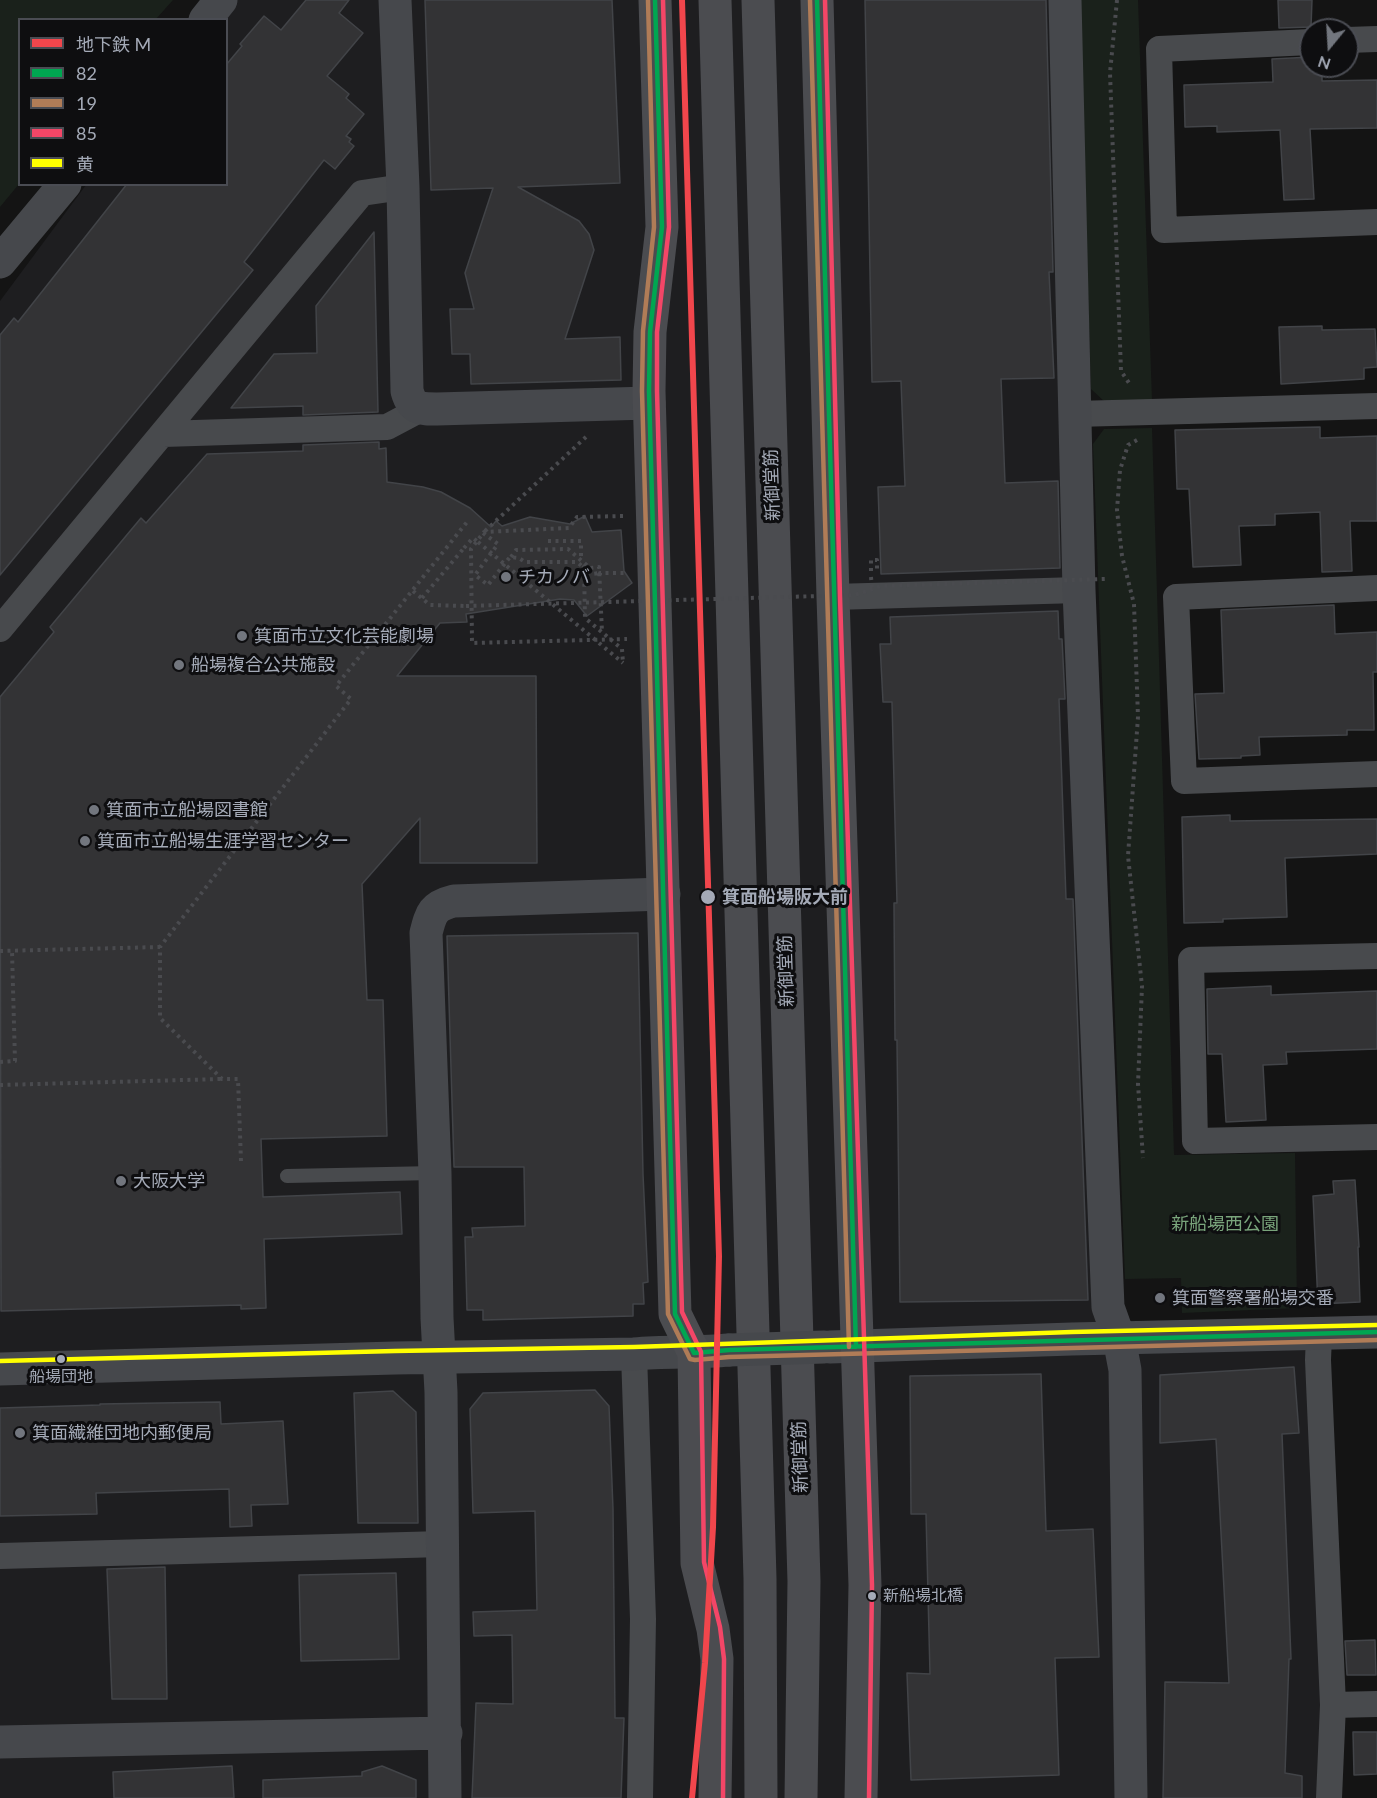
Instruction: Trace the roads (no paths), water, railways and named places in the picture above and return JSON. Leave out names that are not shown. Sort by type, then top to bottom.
[{"type":"highway","points":[[655,0],[662,227],[650,332],[650,403],[675,1314],[694,1353],[697,1563],[713,1629],[717,1659],[715,1798]]},
{"type":"highway","points":[[715,0],[759,1554],[761,1798]]},
{"type":"highway","name":"新御堂筋","points":[[758,0],[804,1581],[801,1798]]},
{"type":"highway","points":[[816,0],[865,1585],[861,1798]]},
{"type":"street","points":[[207,18],[221,0]]},
{"type":"street","points":[[395,0],[403,188],[407,391],[410,402],[421,409]]},
{"type":"street","points":[[1065,0],[1075,414],[1092,585],[1108,1307],[1119,1338],[1125,1370],[1131,1798]]},
{"type":"street","points":[[1359,40],[1377,39]]},
{"type":"street","points":[[1299,43],[1159,49],[1164,230],[1377,222]]},
{"type":"street","points":[[0,262],[63,186]]},
{"type":"street","points":[[0,629],[362,193],[403,188]]},
{"type":"street","points":[[163,434],[387,426],[421,409],[650,403]]},
{"type":"street","points":[[1075,414],[1377,406]]},
{"type":"street","points":[[833,597],[1092,585]]},
{"type":"street","points":[[1377,588],[1176,597],[1184,781],[1377,774]]},
{"type":"street","points":[[445,1798],[443,1544],[435,1173],[426,933],[430,916],[440,904],[454,901],[664,894]]},
{"type":"street","points":[[1377,956],[1191,960],[1195,1141],[1377,1137]]},
{"type":"street","points":[[0,1369],[439,1357],[694,1353],[824,1347],[1377,1332]]},
{"type":"street","points":[[1319,1335],[1318,1360],[1334,1705],[1329,1798]]},
{"type":"street","points":[[634,1354],[643,1619],[640,1798]]},
{"type":"street","points":[[0,1556],[443,1544]]},
{"type":"street","points":[[1334,1705],[1377,1704]]},
{"type":"street","points":[[0,1742],[446,1733]]},
{"type":"lane","points":[[287,1176],[435,1173]]},
{"type":"metro line","name":"M","points":[[682,0],[719,1256],[713,1527],[705,1663],[692,1798]]},
{"type":"place","name":"チカノバ","points":[[506,577]]},
{"type":"place","name":"箕面市立文化芸能劇場","points":[[242,636]]},
{"type":"place","name":"船場複合公共施設","points":[[179,665]]},
{"type":"place","name":"箕面市立船場図書館","points":[[94,810]]},
{"type":"place","name":"箕面市立船場生涯学習センター","points":[[85,841]]},
{"type":"place","name":"箕面船場阪大前","points":[[708,897]]},
{"type":"place","name":"大阪大学","points":[[121,1181]]},
{"type":"place","name":"箕面警察署船場交番","points":[[1160,1298]]},
{"type":"place","name":"船場団地","points":[[61,1359]]},
{"type":"place","name":"箕面繊維団地内郵便局","points":[[20,1433]]},
{"type":"place","name":"新船場北橋","points":[[872,1596]]},
{"type":"park label","name":"新船場西公園","points":[[1225,1224]]}]
